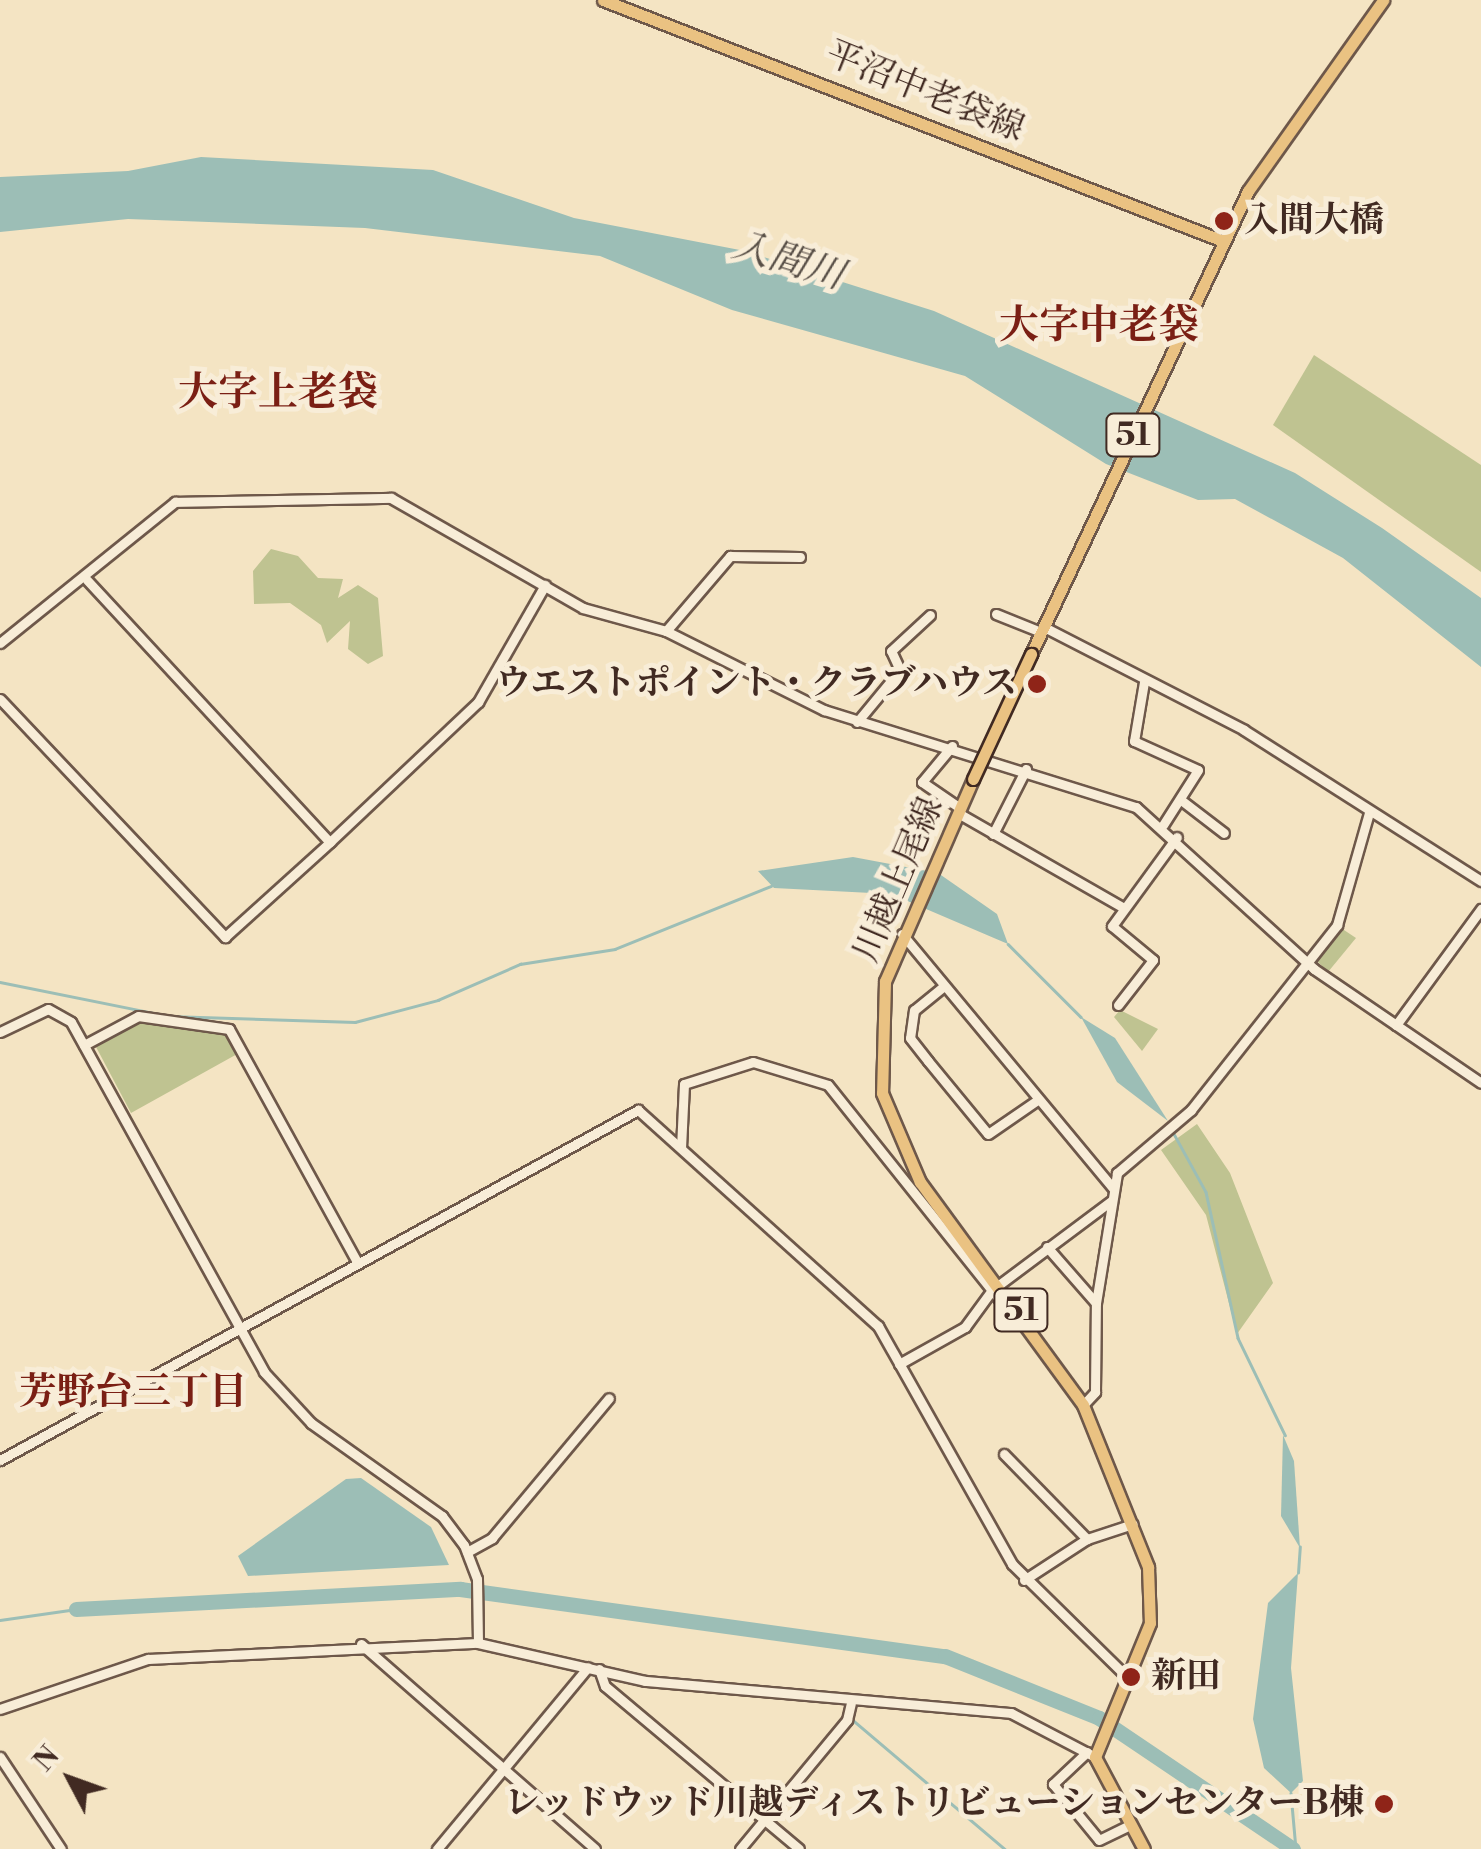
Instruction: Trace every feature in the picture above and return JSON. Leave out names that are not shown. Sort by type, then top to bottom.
[{"type":"main road","name":"平沼中老袋線","points":[[603,0],[1220,246]]},
{"type":"main road","name":"川越上尾線","points":[[1091,1755],[1110,1717],[1153,1599],[1133,1524],[1083,1405],[1031,1324],[996,1287],[920,1182],[887,1112],[878,1023],[902,934],[1220,246],[1273,147],[1383,0]]},
{"type":"main road","points":[[1091,1755],[1144,1849]]},
{"type":"street","points":[[1220,246],[1236,247]]},
{"type":"street","points":[[0,643],[87,580],[175,502],[330,494],[397,500],[599,615],[666,630],[857,722],[952,746],[1126,802],[1177,837],[1306,961],[1481,1082]]},
{"type":"street","points":[[666,630],[730,556],[800,557]]},
{"type":"street","points":[[87,580],[330,842]]},
{"type":"street","points":[[2,706],[225,937],[478,702],[545,585]]},
{"type":"street","points":[[996,614],[1044,626],[1144,682],[1244,730],[1481,881]]},
{"type":"street","points":[[857,722],[900,670],[891,651],[930,615]]},
{"type":"street","points":[[1144,682],[1134,742],[1198,770],[1163,825]]},
{"type":"street","points":[[952,746],[922,782],[993,834],[1124,908]]},
{"type":"street","points":[[993,834],[1026,769]]},
{"type":"street","points":[[1181,800],[1224,833]]},
{"type":"street","points":[[1083,1405],[1095,1392],[1096,1303],[1113,1188],[1124,1161],[1191,1110],[1337,925],[1369,812]]},
{"type":"street","points":[[1118,1005],[1153,960],[1112,929],[1177,837]]},
{"type":"street","points":[[1396,1025],[1481,909]]},
{"type":"street","points":[[902,934],[1036,1101],[1113,1188]]},
{"type":"street","points":[[944,986],[914,1010],[910,1038],[988,1134],[1036,1101]]},
{"type":"street","points":[[0,1032],[54,1008],[84,1044],[239,1328],[290,1404],[442,1516],[467,1552],[477,1582],[478,1643]]},
{"type":"street","points":[[84,1044],[138,1016],[230,1029],[356,1260]]},
{"type":"street","points":[[681,1148],[684,1084],[753,1062],[828,1085],[996,1287]]},
{"type":"street","points":[[0,1460],[633,1110],[681,1148],[878,1326],[1024,1580],[1126,1676]]},
{"type":"street","points":[[899,1364],[965,1327],[996,1287],[1111,1201]]},
{"type":"street","points":[[1047,1247],[1096,1303]]},
{"type":"street","points":[[467,1552],[492,1538],[609,1398]]},
{"type":"street","points":[[1004,1454],[1087,1539]]},
{"type":"street","points":[[1024,1580],[1087,1539],[1133,1524]]},
{"type":"street","points":[[0,1709],[148,1659],[361,1644],[478,1643],[594,1668],[851,1702],[1011,1713],[1091,1755],[1053,1784],[1099,1840],[1130,1825]]},
{"type":"street","points":[[361,1644],[594,1849]]},
{"type":"street","points":[[437,1849],[594,1668]]},
{"type":"street","points":[[594,1668],[605,1686],[799,1849]]},
{"type":"street","points":[[740,1849],[848,1720],[851,1702]]},
{"type":"street","points":[[0,1757],[61,1849]]},
{"type":"green space","points":[[1314,355],[1481,465],[1481,572],[1273,425]]},
{"type":"green space","points":[[271,549],[298,556],[318,578],[343,579],[338,598],[358,585],[378,598],[383,656],[368,664],[348,649],[350,621],[327,643],[321,625],[290,603],[254,604],[253,571]]},
{"type":"green space","points":[[1341,928],[1356,938],[1328,972],[1315,959]]},
{"type":"green space","points":[[1120,1010],[1158,1029],[1142,1051],[1114,1017]]},
{"type":"green space","points":[[139,1019],[227,1032],[239,1053],[131,1113],[95,1045]]},
{"type":"green space","points":[[1197,1124],[1230,1173],[1273,1283],[1237,1334],[1206,1215],[1161,1150]]},
{"type":"water","points":[[201,157],[433,170],[574,218],[745,251],[934,311],[1295,473],[1382,528],[1481,598],[1481,667],[1343,558],[1235,499],[1198,500],[1106,464],[965,376],[732,310],[600,256],[365,228],[128,219],[0,232],[0,177],[128,171]]},
{"type":"water","points":[[853,857],[938,873],[997,914],[1008,944],[891,894],[774,888],[758,871]]},
{"type":"water","points":[[1081,1017],[1115,1038],[1168,1121],[1117,1082]]},
{"type":"water","points":[[1283,1435],[1294,1461],[1300,1548],[1281,1516]]},
{"type":"water","points":[[361,1478],[431,1527],[449,1565],[248,1576],[238,1556],[346,1479]]},
{"type":"water","points":[[1298,1573],[1291,1668],[1303,1781],[1291,1793],[1264,1768],[1253,1719],[1268,1603]]},
{"type":"waterway","points":[[0,982],[168,1016],[355,1022],[438,1000],[520,964],[615,949],[771,886]]},
{"type":"waterway","points":[[1008,944],[1081,1017]]},
{"type":"waterway","points":[[1173,1132],[1206,1192],[1238,1338],[1285,1435]]},
{"type":"waterway","points":[[1298,1573],[1300,1547]]},
{"type":"waterway","points":[[76,1609],[460,1589],[945,1656],[1099,1718],[1293,1849]]},
{"type":"waterway","points":[[0,1620],[76,1609]]},
{"type":"waterway","points":[[854,1721],[1005,1849]]},
{"type":"waterway","points":[[1291,1793],[1296,1849]]},
{"type":"place","name":"入間大橋","points":[[1224,221]]},
{"type":"place","name":"ウエストポイント・クラブハウス","points":[[1037,684]]},
{"type":"place","name":"新田","points":[[1131,1677]]},
{"type":"place","name":"レッドウッド川越ディストリビューションセンターB棟","points":[[1384,1804]]},
{"type":"district","name":"大字中老袋","points":[[1099,326]]},
{"type":"district","name":"大字上老袋","points":[[278,393]]},
{"type":"district","name":"芳野台三丁目","points":[[133,1393]]},
{"type":"water label","name":"入間川","points":[[788,261]]}]
